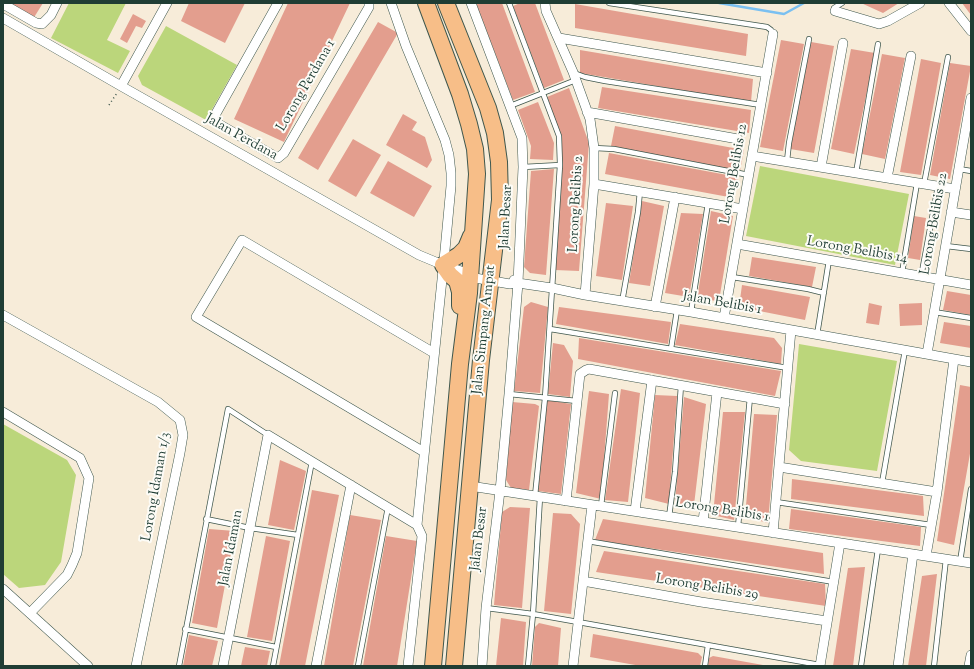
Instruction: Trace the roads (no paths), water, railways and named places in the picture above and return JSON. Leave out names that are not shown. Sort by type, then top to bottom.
[{"type":"highway","name":"Jalan Simpang Ampat","points":[[426,3],[460,94],[476,149],[477,174],[469,293],[460,364],[433,666]]},
{"type":"highway","name":"Jalan Simpang Ampat","points":[[446,3],[488,108],[495,133],[499,162],[500,200],[470,486],[454,666]]},
{"type":"highway","points":[[460,364],[460,292],[456,281],[443,265],[459,255],[466,248],[474,231]]},
{"type":"street","points":[[6,4],[42,24],[51,15],[57,3]]},
{"type":"street","points":[[121,86],[167,3]]},
{"type":"street","name":"Lorong Perdana 1","points":[[278,3],[216,113],[214,120],[278,158],[282,156],[365,13],[369,3]]},
{"type":"street","points":[[391,3],[406,46],[445,140],[449,155],[451,186],[417,525],[422,536],[408,666]]},
{"type":"street","name":"Jalan Besar","points":[[471,3],[522,138],[523,167],[518,283],[509,394],[500,491],[486,608],[482,666]]},
{"type":"street","name":"Lorong Belibis 2","points":[[545,3],[546,11],[559,38],[590,119],[594,148],[594,184],[585,295]]},
{"type":"street","points":[[835,11],[879,24],[888,21],[920,3]]},
{"type":"street","points":[[949,3],[971,31]]},
{"type":"street","name":"Jalan Perdana","points":[[3,18],[419,255],[470,274]]},
{"type":"street","name":"Lorong Belibis 12","points":[[724,318],[773,34]]},
{"type":"street","points":[[559,38],[767,73]]},
{"type":"street","points":[[820,167],[843,43]]},
{"type":"street","points":[[887,178],[911,56]]},
{"type":"street","name":"Lorong Belibis 22","points":[[927,354],[955,189],[970,113],[971,98]]},
{"type":"street","points":[[587,112],[738,139]]},
{"type":"street","points":[[752,156],[955,189]]},
{"type":"street","points":[[594,184],[743,209]]},
{"type":"street","points":[[655,307],[675,197]]},
{"type":"street","points":[[951,212],[971,215]]},
{"type":"street","points":[[424,452],[196,317],[242,240],[434,353]]},
{"type":"street","name":"Lorong Belibis 14","points":[[737,244],[971,285]]},
{"type":"street","name":"Jalan Belibis 1","points":[[470,274],[476,272],[491,278],[511,279],[518,283],[622,302],[691,312],[971,362]]},
{"type":"street","name":"Lorong Idaman 1/3","points":[[3,315],[158,402],[180,420],[182,435],[180,453],[136,666]]},
{"type":"street","points":[[773,533],[791,330]]},
{"type":"street","points":[[926,556],[937,492],[954,359]]},
{"type":"street","points":[[566,501],[580,374],[589,369],[785,404]]},
{"type":"street","points":[[635,512],[652,380]]},
{"type":"street","points":[[703,522],[717,392]]},
{"type":"street","points":[[3,412],[80,458],[88,478],[77,553],[72,565],[67,575],[30,613]]},
{"type":"street","points":[[268,435],[417,525]]},
{"type":"street","name":"Jalan Idaman","points":[[223,666],[268,435]]},
{"type":"street","points":[[779,467],[937,492]]},
{"type":"street","points":[[316,666],[350,485]]},
{"type":"street","name":"Lorong Belibis 1","points":[[470,486],[971,563]]},
{"type":"street","points":[[576,666],[578,622],[587,541],[596,506]]},
{"type":"street","points":[[820,666],[840,543]]},
{"type":"street","points":[[898,666],[913,554]]},
{"type":"street","name":"Lorong Belibis 29","points":[[583,581],[701,602],[827,621]]},
{"type":"street","points":[[3,589],[88,666]]},
{"type":"street","points":[[969,666],[971,655]]},
{"type":"lane","points":[[509,3],[559,136],[560,165],[538,497],[533,614],[528,666]]},
{"type":"lane","points":[[609,3],[767,27],[773,34]]},
{"type":"lane","points":[[835,11],[834,8],[842,3]]},
{"type":"lane","points":[[787,161],[789,142],[809,39]]},
{"type":"lane","points":[[856,173],[878,44]]},
{"type":"lane","points":[[902,273],[948,57]]},
{"type":"lane","points":[[510,106],[542,93],[574,76],[761,105]]},
{"type":"lane","points":[[594,148],[614,150],[749,175]]},
{"type":"lane","points":[[523,167],[560,165]]},
{"type":"lane","points":[[959,169],[971,171]]},
{"type":"lane","points":[[921,277],[938,186]]},
{"type":"lane","points":[[622,302],[638,212],[640,191]]},
{"type":"lane","points":[[691,312],[708,203]]},
{"type":"lane","points":[[946,246],[971,249]]},
{"type":"lane","points":[[817,335],[829,260]]},
{"type":"lane","points":[[732,277],[824,293]]},
{"type":"lane","points":[[671,349],[677,310]]},
{"type":"lane","points":[[934,312],[971,318]]},
{"type":"lane","points":[[550,329],[788,368]]},
{"type":"lane","points":[[882,483],[905,350]]},
{"type":"lane","points":[[669,517],[676,472],[681,385]]},
{"type":"lane","points":[[509,394],[577,401]]},
{"type":"lane","points":[[596,506],[614,394]]},
{"type":"lane","points":[[738,527],[750,398]]},
{"type":"lane","points":[[179,666],[228,409],[268,435]]},
{"type":"lane","points":[[273,666],[312,462]]},
{"type":"lane","points":[[960,562],[971,489]]},
{"type":"lane","points":[[776,502],[931,525]]},
{"type":"lane","points":[[358,666],[388,507]]},
{"type":"lane","points":[[206,519],[298,536]]},
{"type":"lane","points":[[587,541],[834,582]]},
{"type":"lane","points":[[861,666],[878,549]]},
{"type":"lane","points":[[934,666],[946,560]]},
{"type":"lane","points":[[486,608],[533,614],[820,666]]},
{"type":"lane","points":[[185,629],[276,647]]},
{"type":"lane","points":[[705,666],[708,645]]},
{"type":"waterway","points":[[719,3],[784,14],[804,3]]}]
